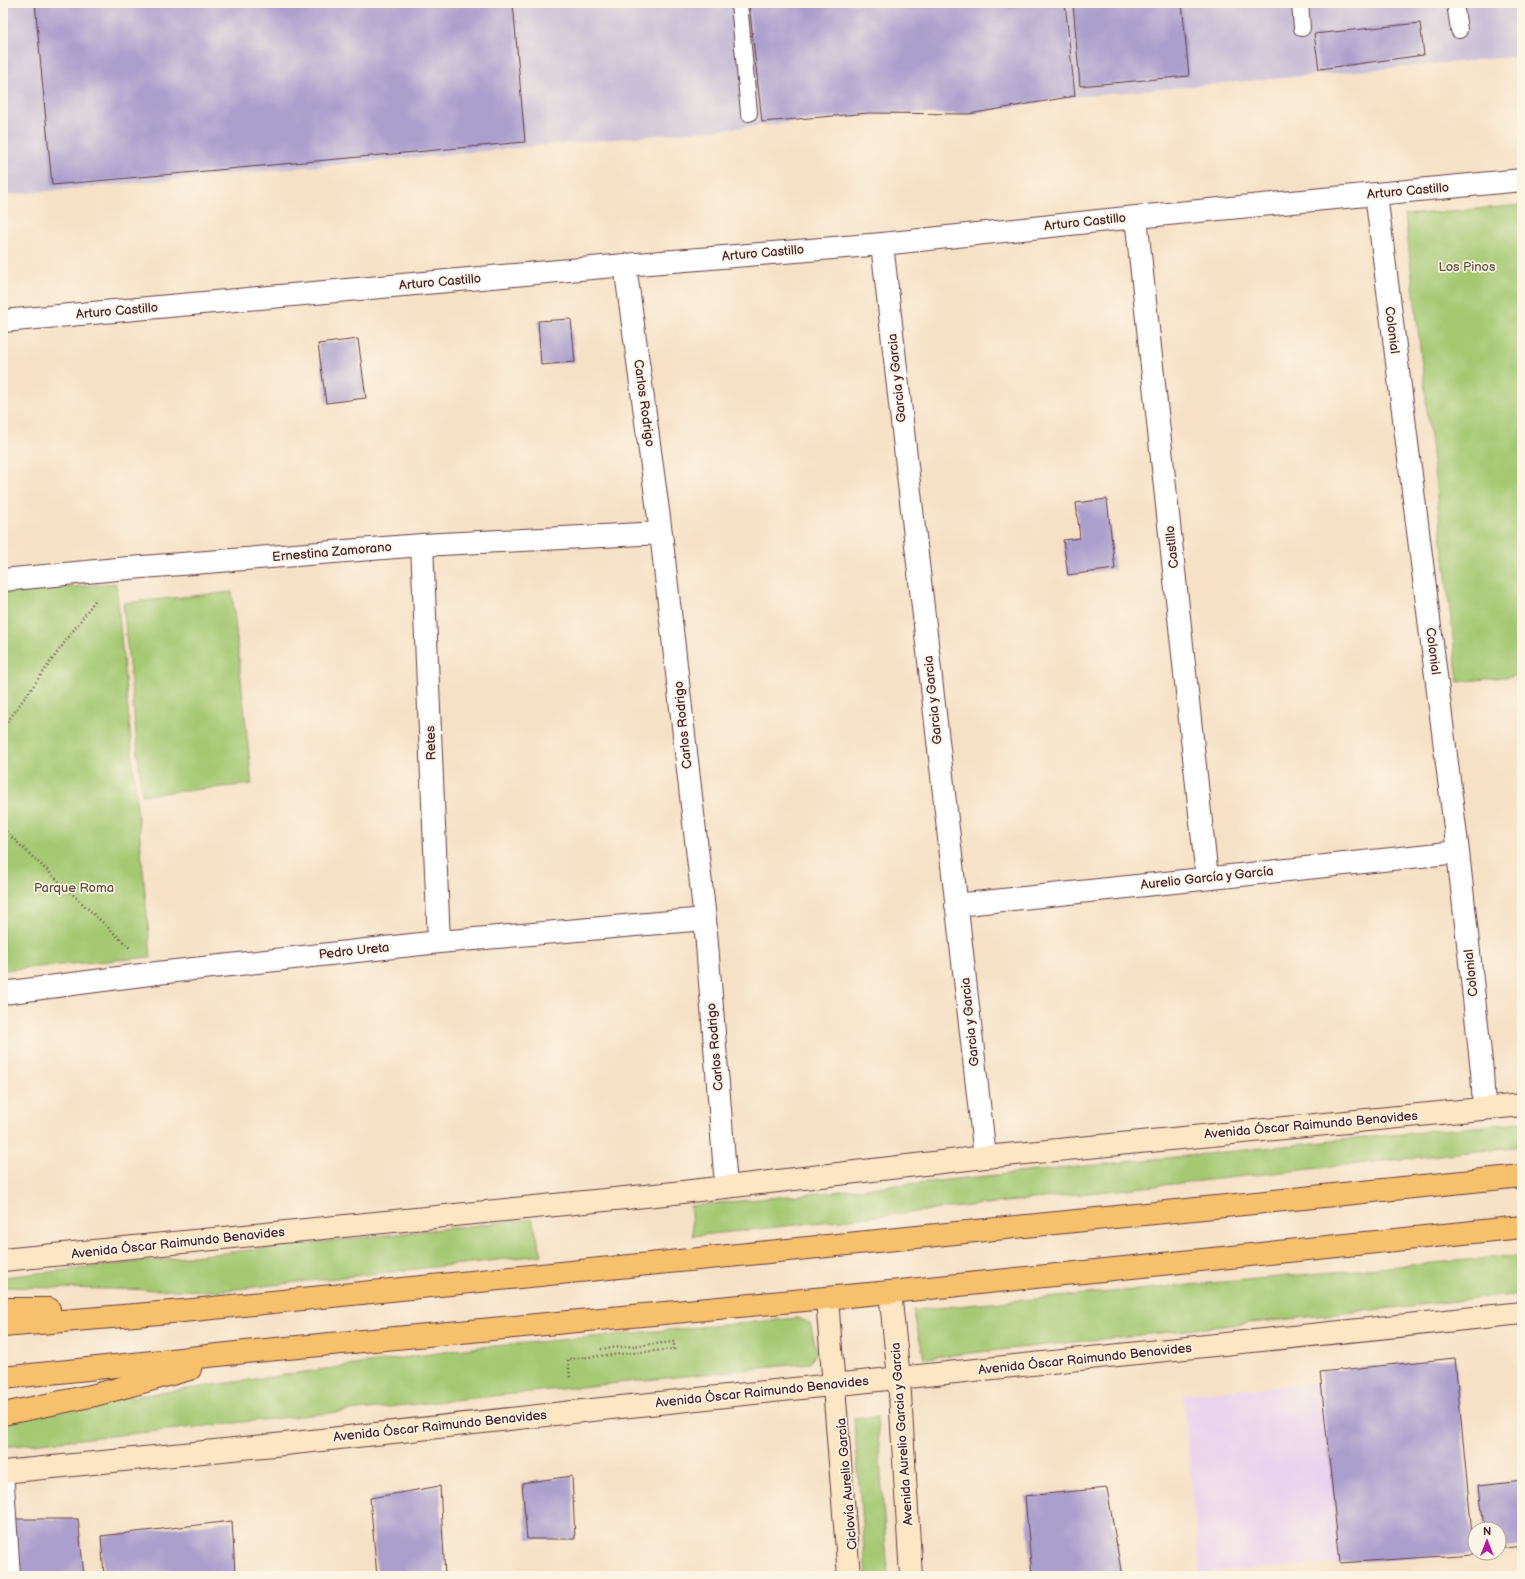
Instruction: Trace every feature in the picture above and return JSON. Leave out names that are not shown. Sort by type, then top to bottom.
[{"type":"main road","name":"Avenida Óscar Raimundo Benavides","points":[[3,1260],[665,1194],[985,1157],[1522,1105]]},
{"type":"main road","points":[[3,1326],[183,1310],[1522,1176]]},
{"type":"main road","points":[[3,1378],[255,1352],[827,1299],[1522,1227]]},
{"type":"main road","name":"Avenida Aurelio Garcia y Garcia","points":[[890,1292],[899,1378],[911,1576]]},
{"type":"main road","points":[[827,1299],[849,1576]]},
{"type":"main road","points":[[3,1309],[183,1310]]},
{"type":"main road","name":"Avenida Óscar Raimundo Benavides","points":[[3,1472],[294,1443],[1522,1313]]},
{"type":"main road","points":[[3,1414],[95,1395],[255,1352]]},
{"type":"street","name":"Arturo Castillo","points":[[3,321],[625,265],[882,244],[1136,217],[1522,180]]},
{"type":"street","name":"Colonial","points":[[1376,194],[1458,852],[1482,1071],[1484,1109]]},
{"type":"street","name":"Castillo","points":[[1136,217],[1207,878]]},
{"type":"street","name":"Garcia y Garcia","points":[[882,244],[985,1157]]},
{"type":"street","name":"Carlos Rodrigo","points":[[625,265],[661,533],[705,919],[726,1186]]},
{"type":"street","name":"Ernestina Zamorano","points":[[3,580],[117,569],[422,545],[661,533]]},
{"type":"street","name":"Retes","points":[[422,545],[439,942]]},
{"type":"street","name":"Aurelio García y García","points":[[956,905],[1458,852]]},
{"type":"street","name":"Pedro Ureta","points":[[3,993],[157,973],[439,942],[705,919]]},
{"type":"street","points":[[3,1485],[9,1576]]},
{"type":"lane","points":[[739,3],[749,114]]},
{"type":"lane","points":[[1300,3],[1302,28]]},
{"type":"lane","points":[[1455,3],[1459,30]]},
{"type":"path","points":[[3,728],[117,569]]},
{"type":"path","points":[[3,829],[157,973]]},
{"type":"path","points":[[570,1377],[568,1359],[674,1349],[674,1342],[597,1349]]},
{"type":"shaded area","points":[[3,3],[1522,3],[1522,56],[3,195]]},
{"type":"shaded area","points":[[1321,1383],[1340,1563],[1200,1572],[1183,1394]]},
{"type":"green space","name":"Los Pinos","points":[[1522,205],[1522,675],[1458,682],[1405,215]]},
{"type":"green space","name":"Parque Roma","points":[[116,583],[151,957],[3,970],[3,593]]},
{"type":"green space","points":[[232,592],[252,784],[142,795],[123,603]]},
{"type":"green space","points":[[1522,1122],[1522,1146],[693,1236],[690,1206]]},
{"type":"green space","points":[[532,1219],[542,1255],[218,1291],[3,1287],[3,1277]]},
{"type":"green space","points":[[1522,1255],[1522,1294],[924,1358],[913,1310]]},
{"type":"green space","points":[[798,1318],[810,1323],[817,1352],[810,1363],[3,1447],[3,1421],[54,1408],[472,1348]]},
{"type":"green space","points":[[877,1417],[888,1576],[866,1576],[854,1418]]},
{"type":"building","points":[[35,3],[513,3],[525,142],[52,185]]},
{"type":"building","points":[[749,3],[1065,3],[1075,96],[969,114],[869,113],[762,122]]},
{"type":"building","points":[[1073,3],[1182,3],[1189,76],[1080,86]]},
{"type":"building","points":[[1420,23],[1424,55],[1319,69],[1314,34]]},
{"type":"building","points":[[571,319],[575,362],[541,365],[538,321]]},
{"type":"building","points":[[358,339],[366,398],[326,403],[318,344]]},
{"type":"building","points":[[1107,499],[1115,569],[1068,575],[1063,540],[1080,538],[1076,503]]},
{"type":"building","points":[[1455,1358],[1471,1521],[1467,1521],[1467,1554],[1340,1563],[1320,1372]]},
{"type":"building","points":[[572,1476],[575,1539],[527,1539],[522,1483]]},
{"type":"building","points":[[1522,1480],[1522,1545],[1507,1547],[1507,1521],[1483,1521],[1479,1485]]},
{"type":"building","points":[[440,1486],[445,1576],[377,1576],[370,1498]]},
{"type":"building","points":[[1107,1488],[1122,1576],[1032,1576],[1025,1496]]},
{"type":"building","points":[[9,1519],[78,1519],[84,1576],[15,1576]]},
{"type":"building","points":[[232,1521],[235,1573],[213,1576],[104,1576],[101,1536]]}]
